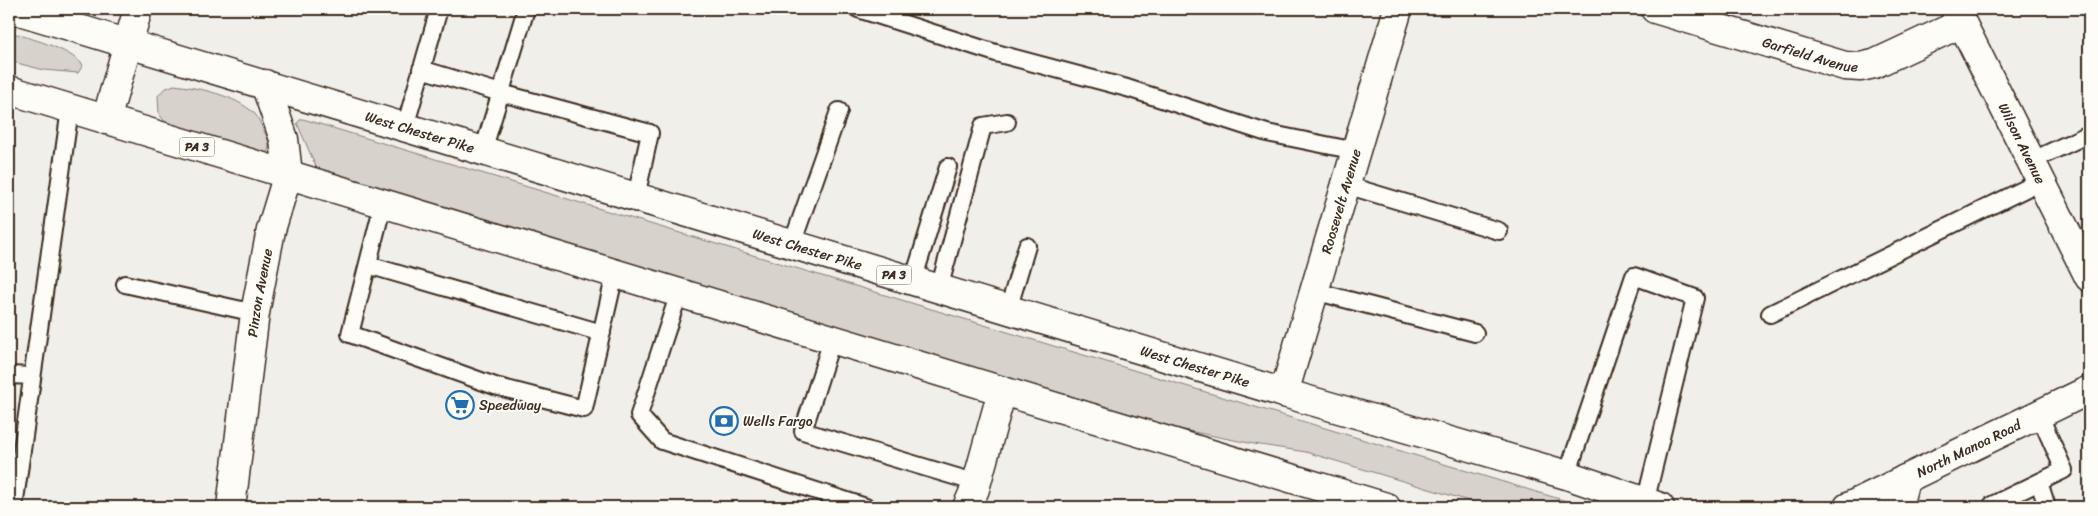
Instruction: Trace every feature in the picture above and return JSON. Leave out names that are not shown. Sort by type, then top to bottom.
[{"type":"main road","name":"West Chester Pike","points":[[14,9],[1284,393],[1567,476],[1653,505]]},
{"type":"main road","points":[[106,120],[138,9]]},
{"type":"main road","name":"Roosevelt Avenue","points":[[1284,393],[1398,9]]},
{"type":"main road","name":"Garfield Avenue","points":[[1655,9],[1845,66],[1860,67],[1874,64],[1958,16]]},
{"type":"main road","name":"Wilson Avenue","points":[[1958,16],[2089,277]]},
{"type":"main road","name":"Pinzon Avenue","points":[[231,507],[255,313],[271,230],[288,174],[284,139],[265,84]]},
{"type":"main road","name":"PA 3","points":[[9,90],[1386,507]]},
{"type":"main road","name":"North Manoa Road","points":[[1848,507],[2089,390]]},
{"type":"main road","points":[[972,495],[1002,391]]},
{"type":"main road","points":[[1898,507],[1905,480]]},
{"type":"lane","points":[[405,127],[439,9]]},
{"type":"lane","points":[[483,151],[526,9]]},
{"type":"lane","points":[[858,9],[996,54],[1127,88],[1267,134],[1356,151]]},
{"type":"lane","points":[[422,69],[501,93],[650,133],[636,196]]},
{"type":"lane","points":[[14,507],[70,109]]},
{"type":"lane","points":[[792,244],[839,111]]},
{"type":"lane","points":[[940,289],[983,126],[1006,122]]},
{"type":"lane","points":[[1770,314],[2036,171],[2089,134]]},
{"type":"lane","points":[[913,281],[948,167]]},
{"type":"lane","points":[[1346,184],[1499,231]]},
{"type":"lane","points":[[383,204],[350,334],[495,386],[584,409],[616,274]]},
{"type":"lane","points":[[1008,310],[1026,246]]},
{"type":"lane","points":[[368,265],[602,333]]},
{"type":"lane","points":[[1567,476],[1634,276],[1652,282],[1695,298],[1653,505]]},
{"type":"lane","points":[[125,284],[255,313]]},
{"type":"lane","points":[[1314,291],[1475,333]]},
{"type":"lane","points":[[679,293],[639,415],[662,441],[866,507]]},
{"type":"lane","points":[[832,340],[803,431],[972,495]]},
{"type":"lane","points":[[9,375],[32,376]]},
{"type":"lane","points":[[1993,507],[1992,505],[2064,470],[2039,414]]},
{"type":"lane","points":[[2039,482],[2047,507]]},
{"type":"shaded area","points":[[9,32],[59,49],[83,65],[78,73],[44,70],[9,61]]},
{"type":"shaded area","points":[[174,85],[195,88],[227,97],[247,107],[256,116],[267,137],[269,144],[267,153],[170,128],[159,114],[158,96],[164,89]]},
{"type":"shaded area","points":[[303,119],[1586,507],[1489,507],[1306,452],[1179,429],[317,169],[297,123]]},
{"type":"place","name":"Speedway","points":[[460,405]]},
{"type":"place","name":"Wells Fargo","points":[[724,421]]}]
